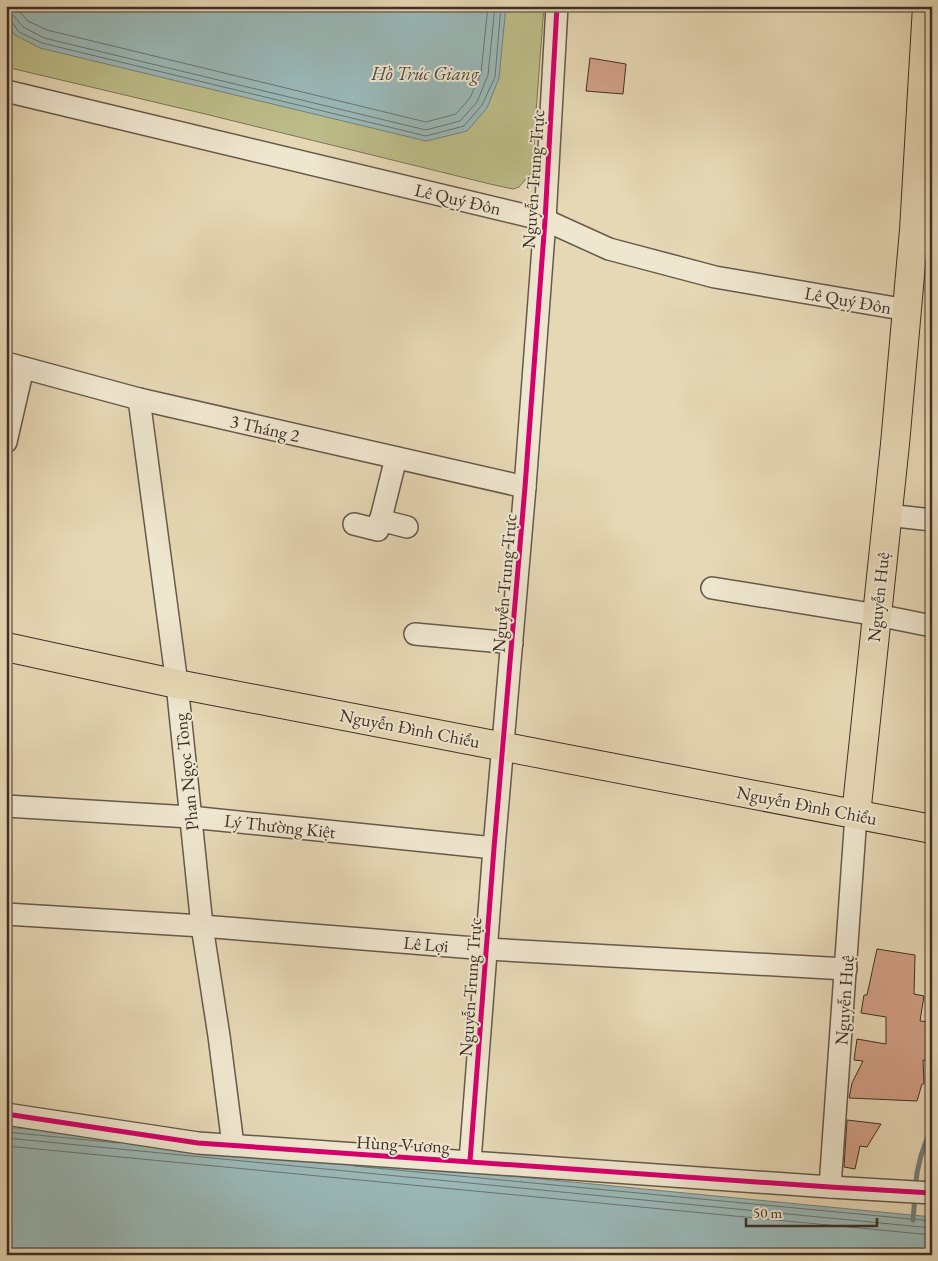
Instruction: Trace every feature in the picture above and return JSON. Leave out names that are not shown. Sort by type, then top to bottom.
[{"type":"main road","name":"Nguyễn Huệ","points":[[856,815],[906,310],[923,232],[928,18]]},
{"type":"main road","name":"Nguyễn Đình Chiểu","points":[[6,647],[177,684],[932,828]]},
{"type":"street","name":"Nguyễn Trung Trực","points":[[470,1162],[494,848],[525,487],[545,220],[557,6]]},
{"type":"street","name":"Lê Quý Đôn","points":[[6,91],[545,220],[609,249],[715,277],[906,310]]},
{"type":"street","name":"3 Tháng 2","points":[[15,365],[139,399],[525,487]]},
{"type":"street","points":[[6,442],[15,365]]},
{"type":"street","name":"Phan Ngọc Tòng","points":[[139,399],[177,684],[202,926],[220,1036],[233,1145]]},
{"type":"street","points":[[354,524],[378,530],[396,458]]},
{"type":"street","points":[[887,515],[932,520]]},
{"type":"street","points":[[380,520],[406,527]]},
{"type":"street","points":[[712,588],[932,626]]},
{"type":"street","points":[[415,634],[512,644]]},
{"type":"street","name":"Lý Thường Kiệt","points":[[6,806],[190,817],[494,848]]},
{"type":"street","name":"Nguyễn Huệ","points":[[840,1187],[846,968],[856,815]]},
{"type":"street","name":"Lê Lợi","points":[[6,914],[202,926],[487,949],[846,968]]},
{"type":"street","name":"Hùng Vương","points":[[6,1114],[163,1138],[233,1145],[368,1156],[932,1193]]},
{"type":"green space","name":"Hồ Trúc Giang","points":[[6,6],[544,6],[534,161],[531,173],[519,187],[513,189],[6,67]]},
{"type":"water","name":"Hồ Trúc Giang","points":[[6,6],[506,6],[499,78],[487,108],[467,131],[426,141],[40,48],[15,35],[6,23]]},
{"type":"water","points":[[6,1127],[932,1217],[932,1255],[6,1255]]},
{"type":"building","points":[[590,58],[626,64],[623,94],[586,91]]},
{"type":"building","points":[[877,949],[915,955],[914,994],[924,996],[920,1021],[932,1022],[932,1061],[923,1060],[924,1084],[922,1084],[917,1101],[849,1098],[852,1083],[863,1061],[854,1060],[857,1039],[886,1044],[886,1017],[861,1013]]},
{"type":"building","points":[[847,1120],[881,1124],[867,1147],[860,1146],[855,1169],[844,1167]]},
{"type":"waterway","points":[[915,1188],[917,1172],[925,1143],[932,1129]]},
{"type":"waterway","points":[[913,1220],[915,1196]]},
{"type":"cycle path","points":[[470,1161],[494,848],[525,487],[545,220],[557,6]]},
{"type":"cycle path","points":[[6,1114],[198,1143],[932,1193]]}]
